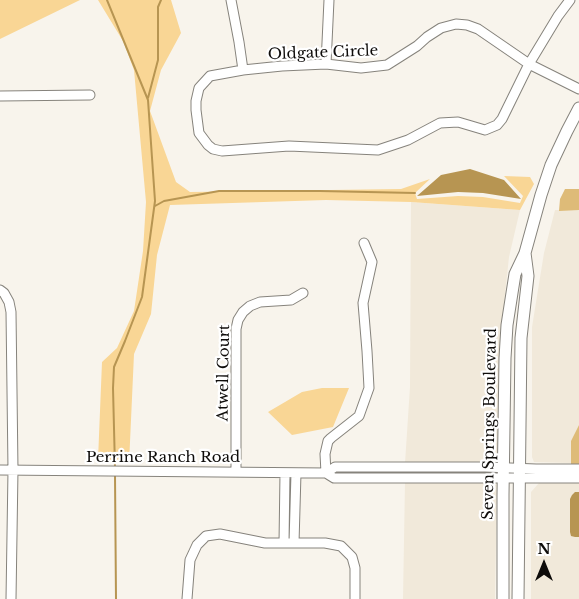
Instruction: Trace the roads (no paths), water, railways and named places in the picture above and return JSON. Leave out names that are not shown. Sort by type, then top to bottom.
[{"type":"main road","name":"Seven Springs Boulevard","points":[[518,599],[512,473],[512,406],[508,391],[504,386],[506,339],[515,274],[525,253],[551,165],[579,108]]},
{"type":"main road","name":"Seven Springs Boulevard","points":[[503,599],[521,338],[528,276],[525,253]]},
{"type":"street","points":[[231,0],[243,70]]},
{"type":"street","points":[[326,64],[329,0]]},
{"type":"street","points":[[529,64],[570,0]]},
{"type":"street","name":"Oldgate Circle","points":[[529,64],[502,119],[497,125],[485,130],[458,122],[440,123],[408,140],[378,150],[289,146],[222,152],[208,145],[199,133],[196,101],[199,88],[210,76],[282,66],[326,64],[361,68],[387,65],[441,28],[456,24],[478,29],[529,64],[579,89]]},
{"type":"street","points":[[0,96],[90,95]]},
{"type":"street","points":[[326,474],[328,441],[359,416],[369,388],[363,303],[372,262],[364,243]]},
{"type":"street","points":[[0,290],[9,302],[11,312],[13,470],[10,594],[0,589]]},
{"type":"street","name":"Atwell Court","points":[[236,472],[236,328],[238,320],[250,306],[260,302],[291,300],[303,293]]},
{"type":"street","name":"Perrine Ranch Road","points":[[0,470],[296,473],[326,474],[334,478],[512,473],[579,469]]},
{"type":"street","points":[[284,543],[286,473]]},
{"type":"street","points":[[294,543],[296,473]]},
{"type":"street","name":"Perrine Ranch Road","points":[[512,473],[579,478]]},
{"type":"street","points":[[187,599],[190,560],[197,545],[206,536],[220,534],[265,543],[326,543],[341,546],[352,557],[355,568],[355,599]]},
{"type":"waterway","points":[[107,0],[148,100],[155,201],[142,297],[114,367],[115,468]]},
{"type":"waterway","points":[[148,98],[158,60],[158,7],[161,0]]},
{"type":"waterway","points":[[155,206],[164,201],[219,191],[415,193]]},
{"type":"waterway","points":[[115,475],[116,599]]}]
